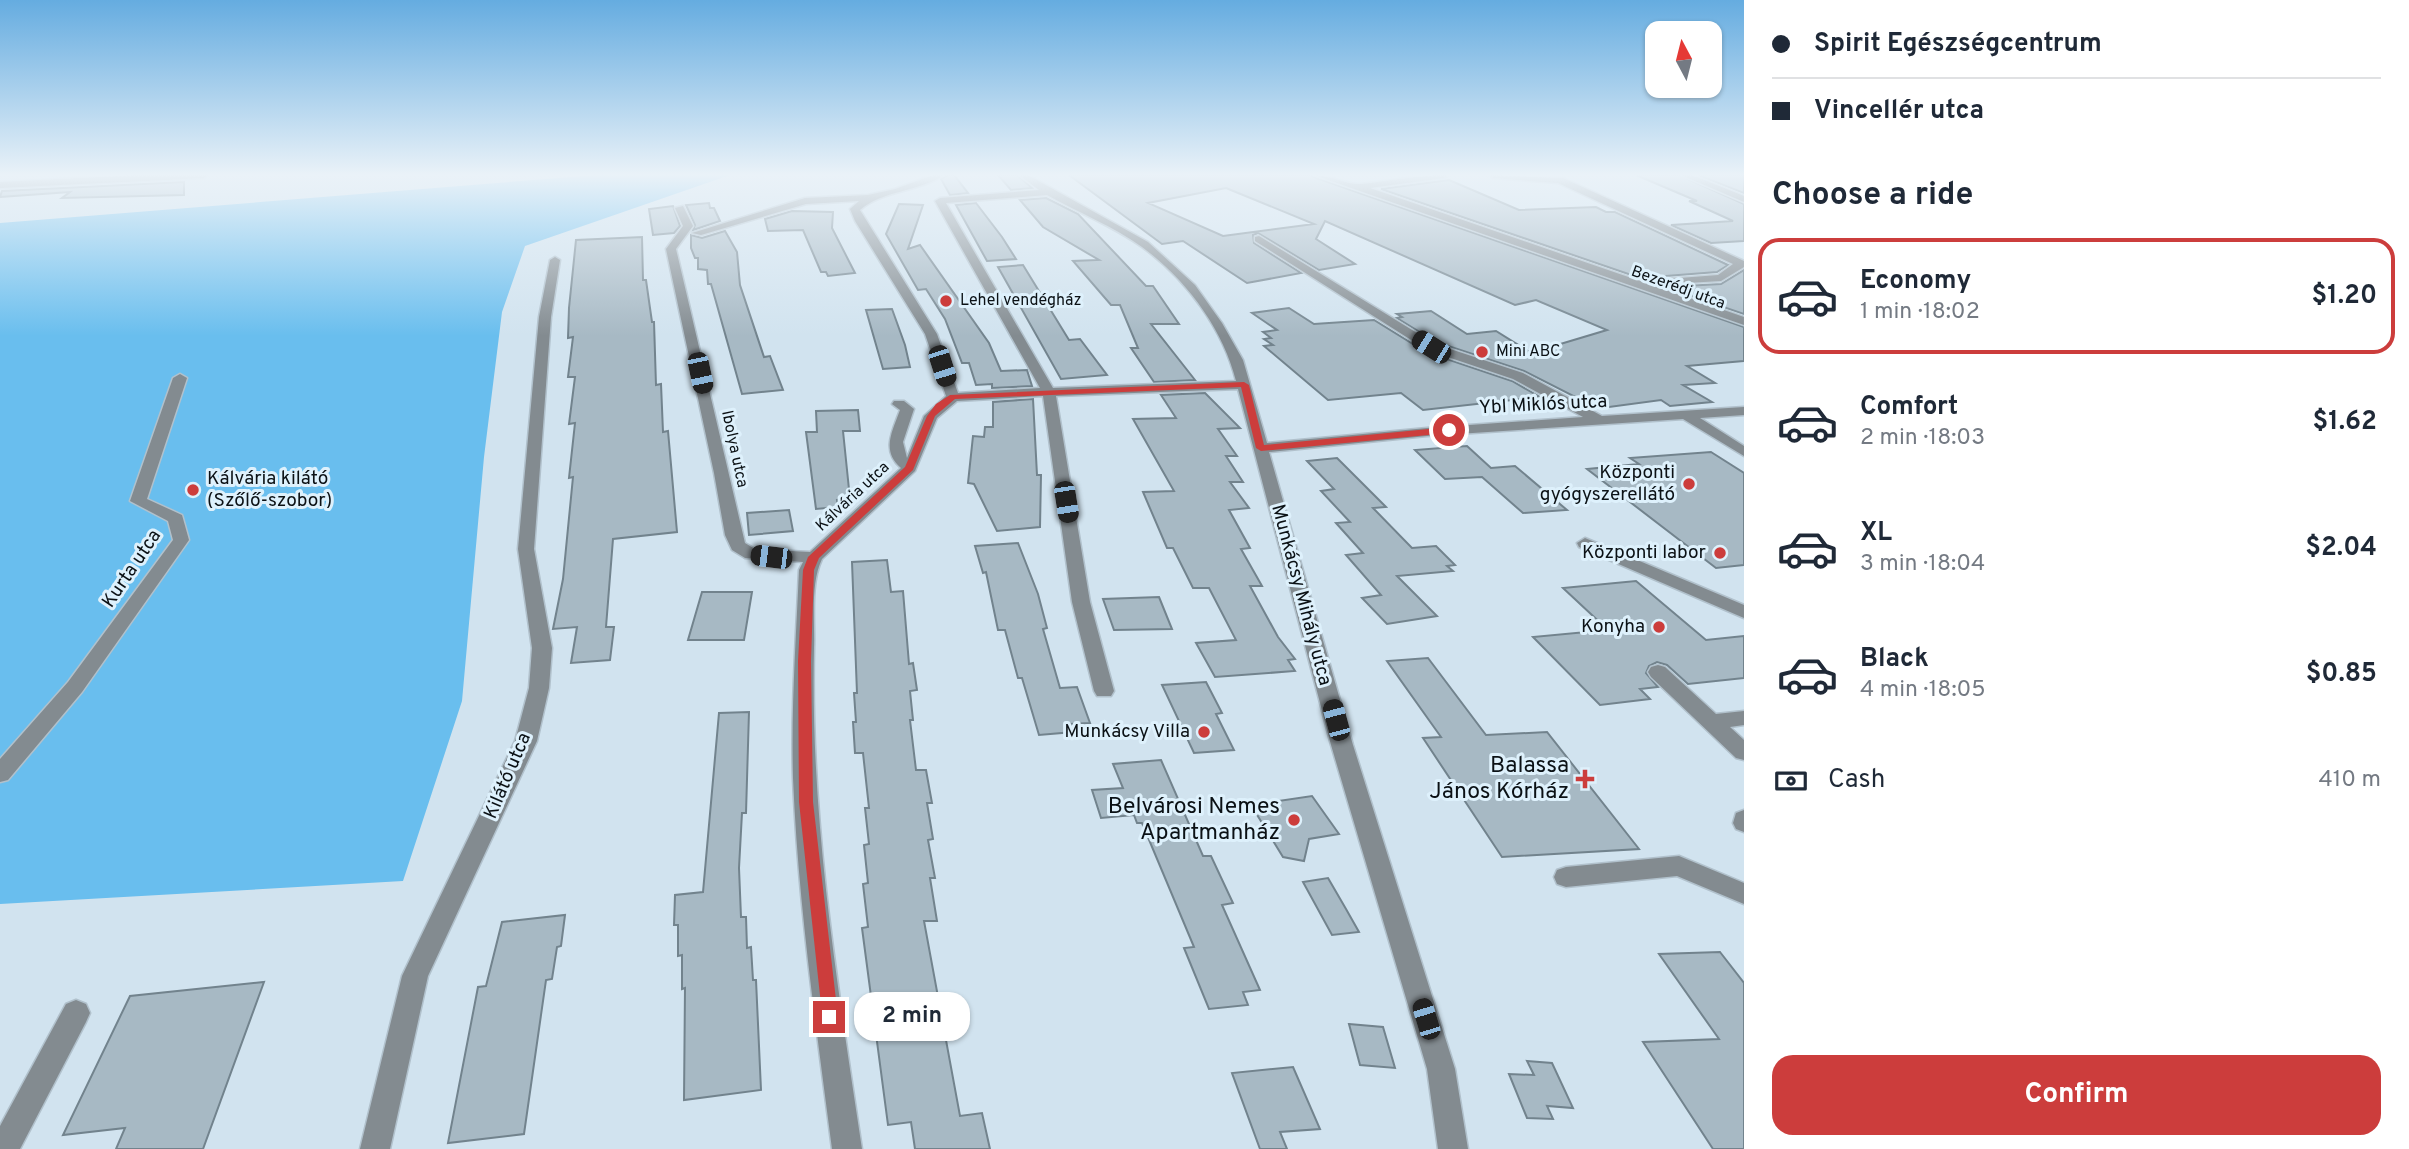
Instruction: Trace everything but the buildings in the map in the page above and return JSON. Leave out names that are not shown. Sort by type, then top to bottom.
[{"type":"street","name":"Ibolya utca","points":[[687,229],[674,241],[671,249],[717,451],[733,535],[738,546],[751,554],[811,564]]},
{"type":"street","points":[[697,233],[712,229]]},
{"type":"street","points":[[864,229],[930,334],[953,397],[1244,385]]},
{"type":"street","points":[[956,229],[1049,392],[1081,602],[1104,691]]},
{"type":"street","name":"Munkácsy Mihály utca","points":[[1119,229],[1172,267],[1217,320],[1237,360],[1342,745],[1441,1069],[1453,1149]]},
{"type":"street","name":"Bezerédj utca","points":[[1479,229],[1744,321]]},
{"type":"street","name":"Bezerédj utca","points":[[1634,283],[1730,277],[1741,264],[1665,229]]},
{"type":"street","points":[[1259,239],[1431,347],[1518,376],[1600,421]]},
{"type":"street","name":"Kilátó utca","points":[[374,1149],[415,976],[526,741],[539,688],[542,648],[526,549],[545,317],[555,260]]},
{"type":"street","name":"Bezerédj utca","points":[[1604,272],[1619,284],[1744,328]]},
{"type":"street","name":"Kurta utca","points":[[0,774],[75,687],[181,541],[176,518],[138,500],[180,378]]},
{"type":"street","name":"Kálvária utca","points":[[811,564],[910,468],[931,416],[953,397]]},
{"type":"street","points":[[899,404],[907,409],[896,442],[898,458],[910,468]]},
{"type":"street","name":"Ybl Miklós utca","points":[[1261,448],[1427,432],[1744,411]]},
{"type":"street","points":[[1689,416],[1744,452]]},
{"type":"street","points":[[1584,543],[1744,612]]},
{"type":"street","points":[[811,564],[804,661],[806,802],[832,1044],[847,1149]]},
{"type":"street","points":[[1658,672],[1744,752]]},
{"type":"street","points":[[1712,722],[1744,718]]},
{"type":"street","points":[[1566,877],[1679,866],[1744,894]]},
{"type":"street","points":[[4,1149],[76,1013]]},
{"type":"shaded area","points":[[0,229],[575,229],[525,246],[502,312],[484,457],[462,701],[403,881],[0,904]]},
{"type":"place","name":"Lehel vendégház","points":[[946,301]]},
{"type":"place","name":"Mini ABC","points":[[1482,352]]},
{"type":"place","name":"Központi gyógyszerellátó","points":[[1689,484]]},
{"type":"place","name":"Kálvária kilátó (Szőlő-szobor)","points":[[193,490]]},
{"type":"place","name":"Központi labor","points":[[1720,553]]},
{"type":"place","name":"Konyha","points":[[1659,627]]},
{"type":"place","name":"Munkácsy Villa","points":[[1204,732]]},
{"type":"place","name":"Balassa János Kórház","points":[[1585,779]]},
{"type":"place","name":"Belvárosi Nemes Apartmanház","points":[[1294,820]]},
{"type":"route","points":[[829,1017],[806,802],[804,661],[808,570],[814,557],[910,468],[931,416],[939,406],[953,397],[1244,385],[1261,448],[1449,430]]}]
